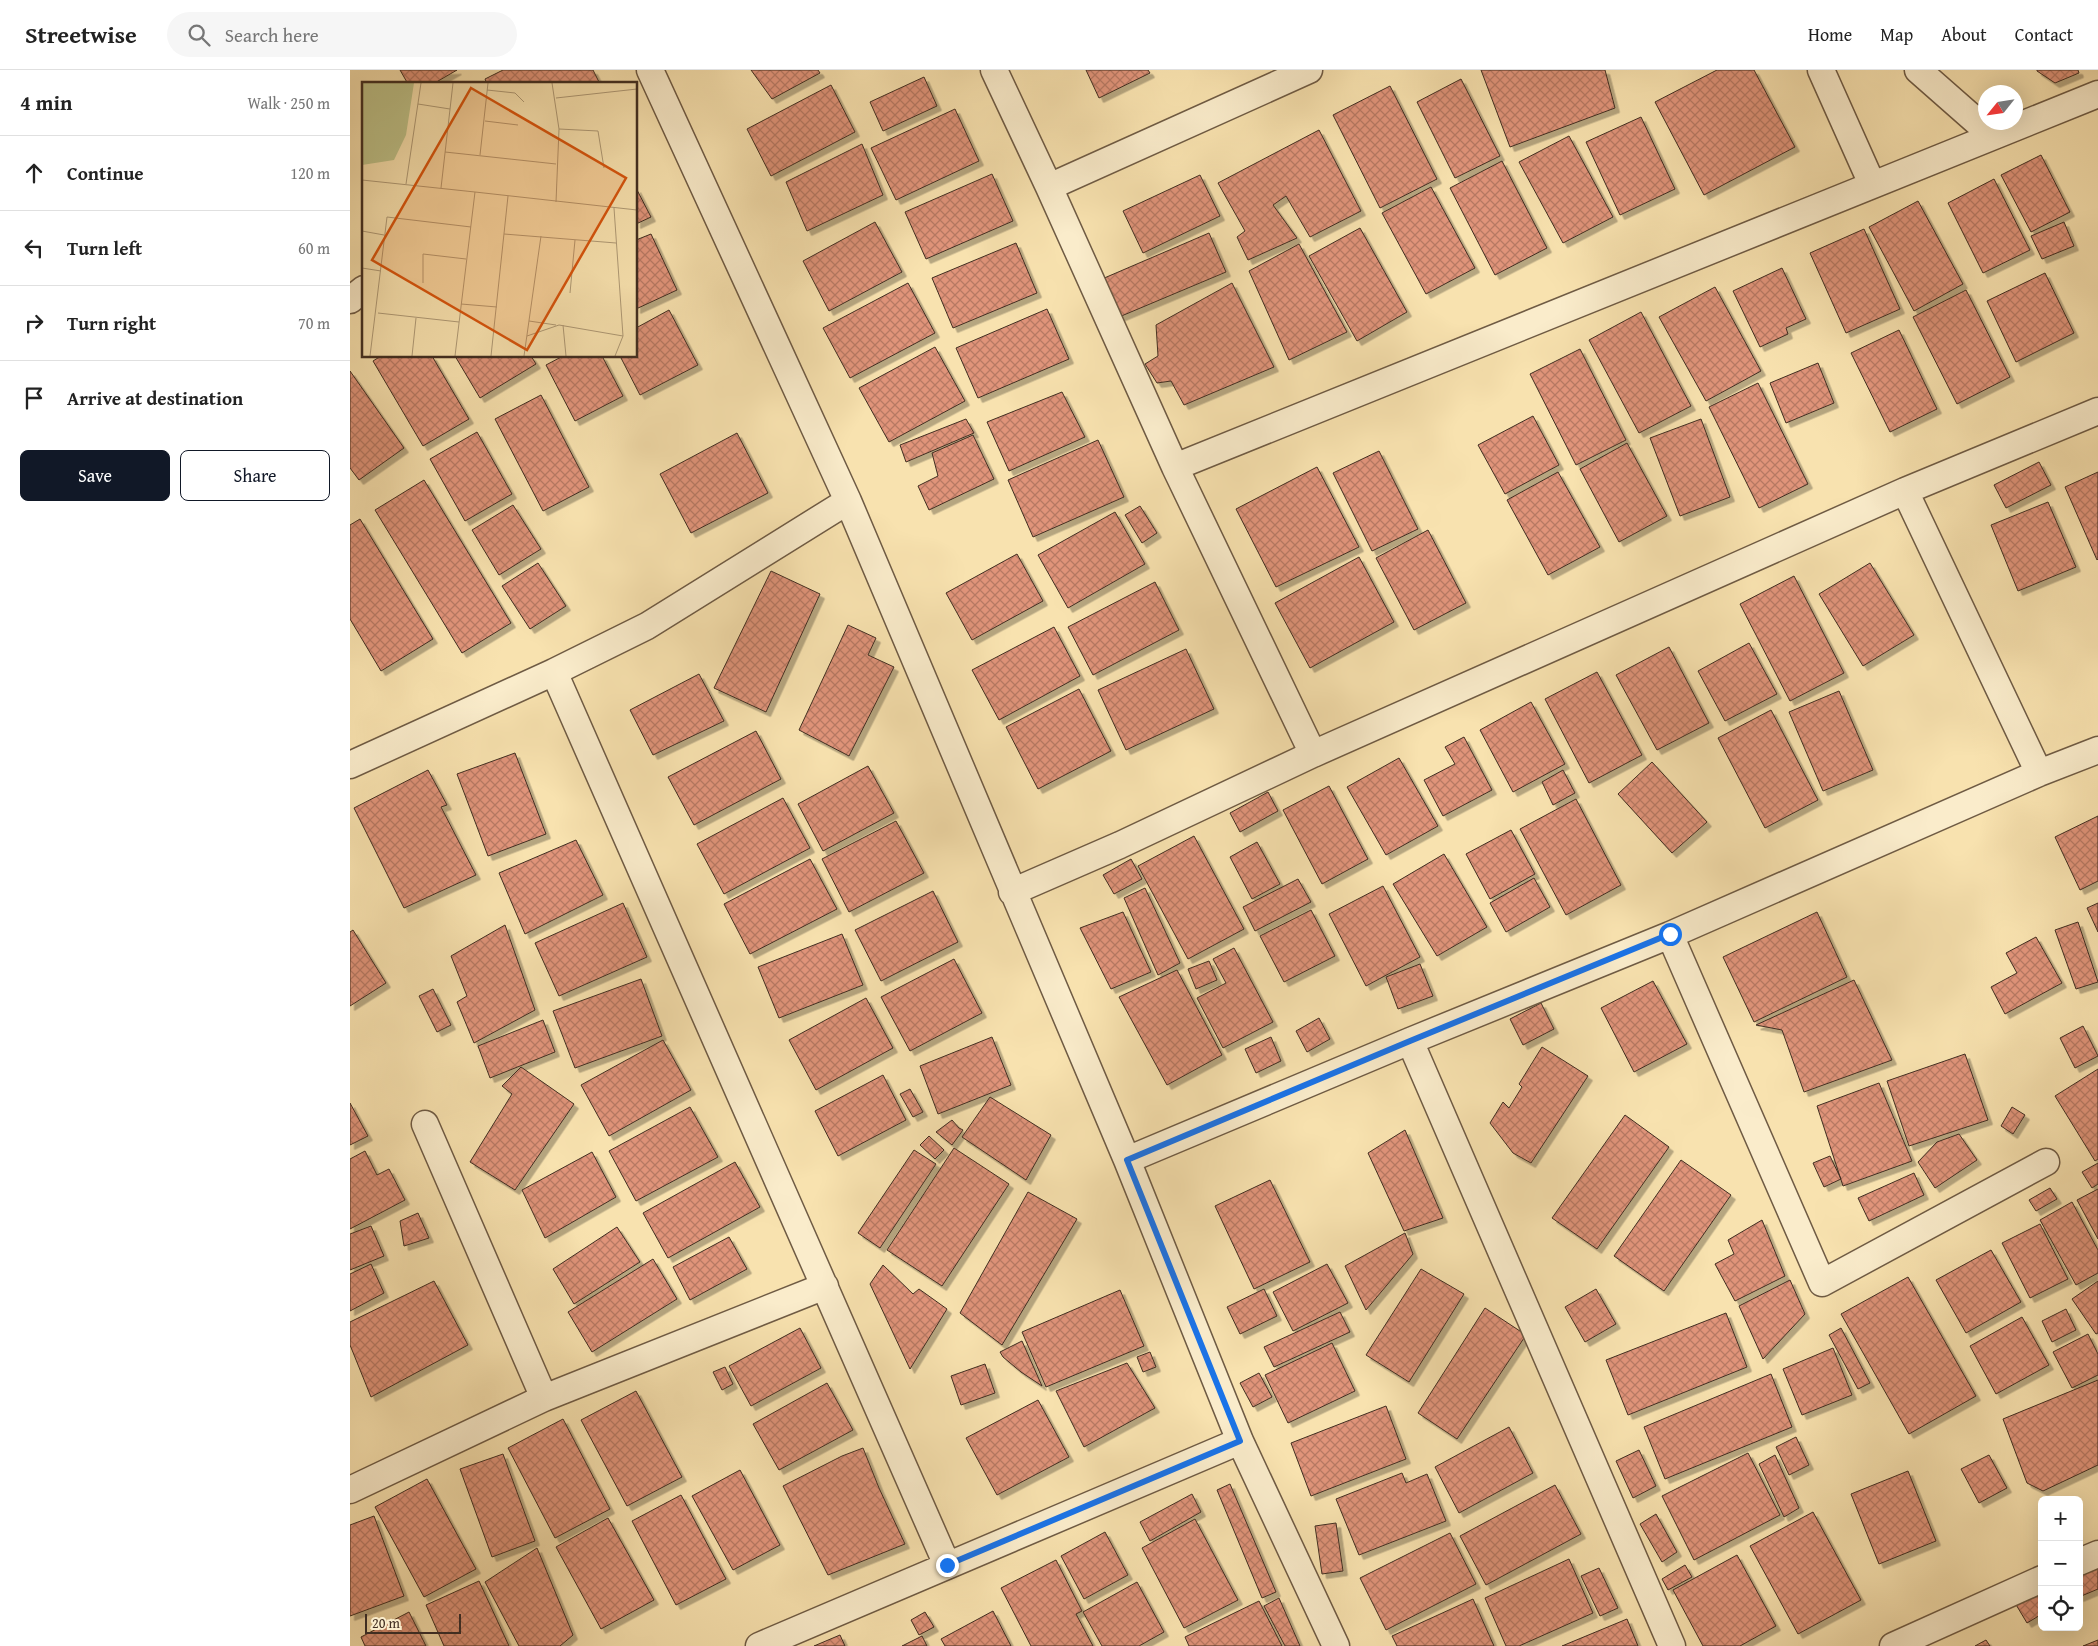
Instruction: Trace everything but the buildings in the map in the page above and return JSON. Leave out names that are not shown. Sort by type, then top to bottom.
[{"type":"street","points":[[650,70],[848,501],[1127,1160],[1240,1441],[1336,1646]]},
{"type":"street","points":[[994,70],[1049,187],[1175,467],[1314,754]]},
{"type":"street","points":[[1049,187],[1309,70]]},
{"type":"street","points":[[1821,70],[1872,184]]},
{"type":"street","points":[[1918,70],[1993,136]]},
{"type":"street","points":[[1175,467],[2098,94]]},
{"type":"street","points":[[350,300],[362,291]]},
{"type":"street","points":[[1012,892],[1120,845],[1314,754],[1905,491],[2098,411]]},
{"type":"street","points":[[1905,491],[2039,773]]},
{"type":"street","points":[[350,765],[554,672],[647,626],[848,501]]},
{"type":"street","points":[[554,672],[947,1565]]},
{"type":"street","points":[[1127,1160],[1670,934],[2039,773],[2098,750]]},
{"type":"street","points":[[1670,934],[1822,1283],[2046,1162]]},
{"type":"street","points":[[1410,1041],[1672,1646]]},
{"type":"street","points":[[425,1124],[544,1398]]},
{"type":"street","points":[[350,1490],[544,1398],[825,1286]]},
{"type":"street","points":[[759,1646],[1240,1441]]},
{"type":"street","points":[[2083,1560],[2098,1554]]},
{"type":"street","points":[[1893,1646],[2038,1581]]},
{"type":"route","points":[[947,1565],[1240,1441],[1127,1160],[1670,934]]}]
